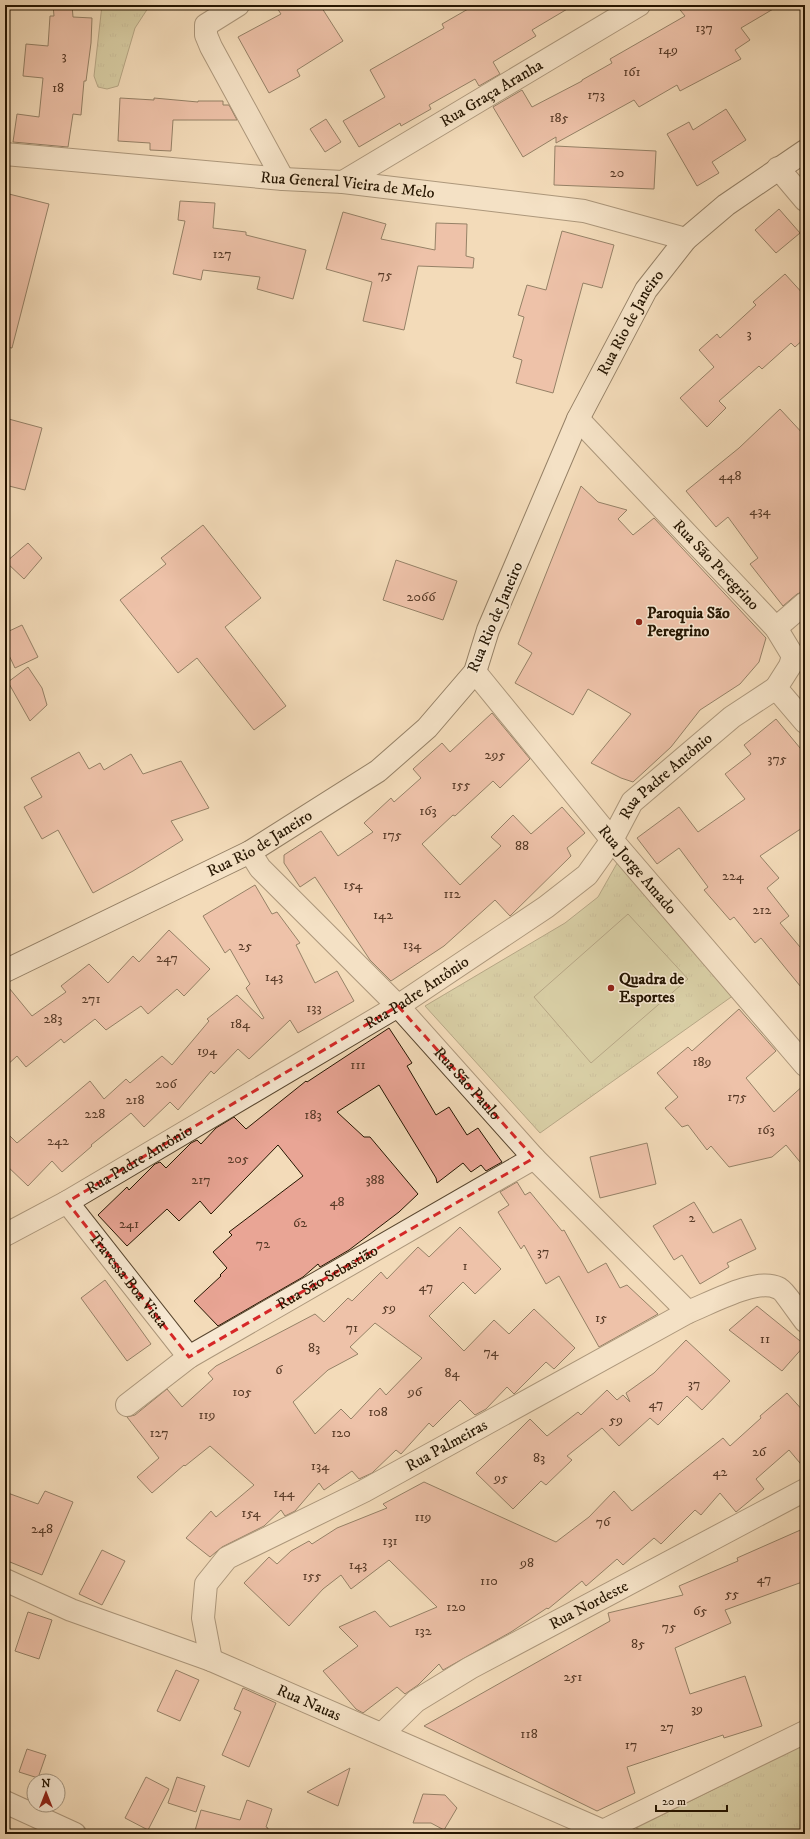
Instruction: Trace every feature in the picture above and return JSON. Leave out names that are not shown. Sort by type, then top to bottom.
[{"type":"street","points":[[238,5],[206,25],[206,35],[221,66],[282,179]]},
{"type":"street","name":"Rua Graça Aranha","points":[[343,182],[639,5]]},
{"type":"street","name":"Rua Rio de Janeiro","points":[[5,971],[250,852],[378,770],[427,728],[475,672],[488,630],[578,419],[646,290],[686,239],[726,205],[778,168],[805,151]]},
{"type":"street","name":"Rua General Vieira de Melo","points":[[5,154],[282,179],[343,182],[584,211],[686,239]]},
{"type":"street","points":[[778,168],[805,200]]},
{"type":"street","name":"Rua São Peregrino","points":[[578,419],[776,628],[793,656],[790,666],[776,688]]},
{"type":"street","points":[[776,628],[805,603]]},
{"type":"street","name":"Rua Jorge Amado","points":[[475,672],[612,840],[805,1065]]},
{"type":"street","points":[[776,688],[805,722]]},
{"type":"street","name":"Rua Padre Antônio","points":[[5,1236],[67,1202],[398,1006],[546,907],[587,875],[612,840],[632,802],[732,717],[776,688]]},
{"type":"street","name":"Rua São Paulo","points":[[250,852],[260,868],[398,1006],[534,1158],[688,1312]]},
{"type":"street","name":"Rua São Sebastião","points":[[127,1405],[189,1357],[534,1158]]},
{"type":"street","name":"Travessa Boa Vista","points":[[67,1202],[189,1357]]},
{"type":"street","name":"Rua Palmeiras","points":[[211,1660],[203,1618],[206,1584],[227,1558],[364,1491],[688,1312],[742,1290],[765,1284],[779,1288],[805,1321]]},
{"type":"street","name":"Rua Nordeste","points":[[382,1734],[416,1701],[470,1668],[805,1490]]},
{"type":"street","name":"Rua Nauas","points":[[5,1580],[71,1610],[211,1660],[607,1833]]},
{"type":"street","points":[[607,1833],[805,1732]]},
{"type":"street","points":[[5,1802],[75,1834]]},
{"type":"highlighted area","points":[[398,1006],[534,1158],[189,1357],[67,1202]]},
{"type":"green space","points":[[102,5],[150,5],[135,28],[118,86],[107,89],[98,87],[94,76]]},
{"type":"green space","points":[[620,858],[734,995],[540,1133],[425,1006],[565,923],[598,897]]},
{"type":"green space","name":"Quadra de Esportes","points":[[628,914],[688,979],[591,1063],[534,997]]},
{"type":"green space","points":[[805,1744],[805,1834],[650,1834],[636,1828]]},
{"type":"building","points":[[53,5],[72,5],[73,17],[92,18],[91,43],[86,81],[84,81],[81,115],[73,114],[68,147],[13,142],[17,114],[39,117],[43,78],[23,76],[26,44],[48,46],[50,16],[54,16]]},
{"type":"building","points":[[275,5],[320,5],[343,41],[297,70],[300,76],[269,93],[238,37],[281,14]]},
{"type":"building","points":[[475,5],[574,5],[532,30],[536,36],[493,62],[500,74],[479,86],[475,79],[429,105],[431,109],[401,126],[400,123],[359,147],[343,121],[385,97],[370,70],[444,28],[442,24]]},
{"type":"building","points":[[676,5],[780,5],[741,28],[750,40],[735,50],[741,59],[680,91],[677,85],[639,107],[634,100],[556,143],[556,137],[523,157],[493,107],[522,90],[532,107],[582,81],[612,63],[610,59],[685,16]]},
{"type":"building","points":[[120,98],[154,100],[154,98],[198,102],[223,101],[223,105],[229,105],[237,120],[173,120],[171,151],[150,150],[150,143],[118,141]]},
{"type":"building","points":[[726,109],[746,140],[712,162],[719,173],[697,186],[667,134],[689,122],[693,130]]},
{"type":"building","points":[[326,119],[341,142],[325,152],[310,129]]},
{"type":"building","points":[[555,146],[656,151],[654,189],[554,185]]},
{"type":"building","points":[[5,193],[49,204],[12,348],[5,347]]},
{"type":"building","points":[[180,201],[215,203],[213,228],[246,232],[246,235],[306,250],[293,299],[257,289],[260,277],[203,270],[201,280],[173,274],[185,221],[178,220]]},
{"type":"building","points":[[779,209],[800,233],[776,253],[755,230]]},
{"type":"building","points":[[343,212],[386,224],[381,239],[435,250],[436,223],[467,224],[466,256],[474,258],[473,268],[418,266],[404,330],[363,321],[372,282],[326,269]]},
{"type":"building","points":[[562,231],[614,245],[602,288],[583,283],[553,393],[516,383],[522,360],[513,357],[524,317],[518,315],[527,285],[546,290]]},
{"type":"building","points":[[785,274],[805,296],[805,338],[795,347],[791,343],[762,369],[759,366],[719,401],[726,408],[707,427],[680,398],[714,367],[699,350],[717,334],[720,338],[756,305],[753,302]]},
{"type":"building","points":[[780,409],[805,436],[805,591],[797,594],[783,606],[750,564],[758,558],[728,517],[716,527],[686,491],[739,448]]},
{"type":"building","points":[[5,418],[42,428],[25,490],[5,485]]},
{"type":"building","name":"Paroquia São Peregrino","points":[[581,486],[598,502],[627,510],[618,519],[633,535],[654,518],[766,638],[759,662],[740,684],[700,710],[671,747],[633,782],[621,778],[591,763],[631,714],[588,689],[573,715],[515,683],[532,653],[518,644]]},
{"type":"building","points":[[203,525],[261,598],[225,627],[286,706],[254,730],[197,658],[178,673],[120,600],[166,564],[161,558]]},
{"type":"building","points":[[28,543],[42,558],[24,579],[6,562]]},
{"type":"building","points":[[396,560],[457,581],[443,620],[383,600]]},
{"type":"building","points":[[22,625],[38,657],[15,668],[5,647],[5,633]]},
{"type":"building","points":[[28,667],[42,688],[47,705],[30,721],[8,682]]},
{"type":"building","points":[[492,713],[530,759],[500,788],[493,781],[422,844],[460,885],[501,846],[491,837],[513,815],[531,834],[562,807],[585,833],[567,848],[571,856],[510,916],[495,900],[444,946],[391,981],[370,960],[315,877],[300,887],[284,863],[284,855],[321,831],[338,856],[373,832],[364,823],[391,798],[394,802],[421,778],[413,769],[442,743],[450,752]]},
{"type":"building","points":[[776,719],[805,754],[805,826],[760,856],[779,878],[767,888],[789,916],[780,923],[805,953],[805,992],[761,938],[755,943],[734,917],[730,920],[704,890],[708,887],[679,848],[657,864],[637,838],[679,807],[698,832],[745,799],[725,774],[751,754],[744,745]]},
{"type":"building","points":[[79,752],[89,769],[100,763],[104,770],[131,754],[143,774],[181,761],[209,808],[171,821],[183,840],[133,871],[93,893],[58,830],[42,839],[24,807],[42,797],[31,778]]},
{"type":"building","points":[[255,885],[272,914],[277,912],[300,943],[296,945],[315,983],[337,971],[354,1001],[298,1033],[290,1020],[249,1059],[238,1049],[214,1074],[211,1071],[178,1110],[170,1102],[144,1127],[131,1113],[91,1145],[92,1146],[62,1172],[52,1161],[28,1186],[5,1164],[5,1131],[17,1143],[90,1081],[104,1099],[126,1079],[130,1083],[162,1056],[172,1065],[209,1021],[207,1019],[237,995],[262,1019],[264,1018],[246,988],[250,984],[230,949],[225,953],[203,916]]},
{"type":"building","points":[[169,930],[210,969],[184,996],[177,989],[148,1014],[141,1006],[106,1030],[95,1019],[64,1043],[61,1039],[26,1067],[17,1056],[5,1067],[5,983],[32,1016],[66,992],[61,986],[89,964],[108,983],[133,956],[139,962]]},
{"type":"building","points":[[739,1009],[776,1051],[746,1078],[774,1112],[805,1084],[805,1168],[786,1145],[772,1157],[729,1167],[711,1146],[707,1150],[688,1125],[682,1127],[665,1108],[678,1097],[657,1073],[688,1047],[692,1051]]},
{"type":"building","points":[[389,1028],[412,1063],[407,1066],[436,1115],[449,1107],[467,1135],[478,1128],[502,1162],[486,1171],[481,1165],[471,1172],[463,1163],[437,1183],[436,1178],[379,1085],[337,1112],[364,1137],[370,1137],[418,1194],[399,1212],[349,1250],[320,1267],[318,1264],[303,1277],[218,1326],[194,1301],[221,1276],[220,1275],[227,1268],[213,1252],[232,1235],[229,1232],[303,1176],[278,1145],[211,1214],[200,1201],[179,1221],[167,1209],[127,1246],[98,1215],[127,1187],[129,1190],[155,1164],[160,1162],[166,1168],[191,1143],[197,1140],[201,1144],[216,1128],[234,1117],[246,1129],[306,1081],[307,1082]]},
{"type":"building","points":[[647,1143],[656,1184],[600,1198],[590,1157]]},
{"type":"building","points":[[517,1182],[525,1195],[530,1192],[562,1231],[564,1230],[588,1273],[606,1263],[620,1288],[627,1285],[658,1314],[599,1347],[559,1276],[546,1284],[524,1245],[521,1249],[498,1212],[509,1205],[500,1192]]},
{"type":"building","points":[[694,1202],[713,1233],[741,1219],[756,1249],[727,1263],[729,1267],[700,1284],[682,1255],[674,1260],[653,1226]]},
{"type":"building","points":[[460,1227],[501,1269],[475,1294],[463,1282],[429,1316],[464,1351],[494,1320],[509,1334],[534,1309],[575,1348],[554,1369],[546,1362],[514,1394],[507,1387],[486,1409],[475,1415],[460,1400],[433,1427],[429,1423],[401,1454],[396,1450],[372,1473],[359,1479],[352,1471],[324,1490],[319,1483],[295,1511],[285,1516],[281,1510],[264,1526],[222,1547],[210,1557],[186,1538],[211,1511],[216,1517],[254,1485],[210,1446],[185,1466],[184,1465],[152,1493],[137,1477],[159,1458],[127,1417],[135,1415],[167,1389],[182,1407],[213,1379],[208,1373],[216,1366],[315,1314],[324,1322],[348,1298],[352,1301],[381,1272],[387,1279],[418,1247],[429,1257]],"holes":[[[375,1323],[422,1358],[386,1395],[380,1388],[351,1419],[341,1409],[315,1434],[293,1402],[328,1370],[358,1354],[350,1347]]]},
{"type":"building","points":[[105,1280],[151,1344],[127,1361],[81,1298]]},
{"type":"building","points":[[757,1306],[805,1345],[782,1371],[729,1330]]},
{"type":"building","points":[[686,1340],[730,1381],[702,1410],[687,1396],[658,1425],[650,1418],[619,1446],[602,1428],[567,1456],[572,1460],[546,1485],[541,1481],[513,1509],[476,1473],[530,1419],[547,1436],[578,1412],[581,1415],[607,1390],[617,1400],[623,1395],[630,1402],[626,1393],[654,1373]]},
{"type":"building","points":[[787,1393],[805,1413],[805,1469],[789,1450],[756,1479],[764,1489],[736,1512],[720,1493],[701,1515],[695,1510],[661,1544],[654,1538],[623,1565],[617,1559],[586,1586],[582,1581],[548,1609],[547,1608],[511,1632],[443,1670],[439,1664],[418,1685],[405,1694],[397,1687],[363,1713],[356,1709],[323,1671],[358,1646],[339,1627],[375,1611],[390,1627],[437,1607],[389,1560],[351,1589],[341,1575],[323,1589],[289,1626],[244,1583],[269,1557],[277,1564],[291,1551],[309,1541],[312,1544],[337,1528],[387,1508],[383,1504],[424,1482],[556,1542],[589,1517],[614,1491],[632,1511],[723,1438],[730,1446],[761,1418],[760,1416]]},
{"type":"building","points":[[45,1491],[73,1502],[42,1575],[5,1560],[5,1492],[38,1504]]},
{"type":"building","points":[[805,1528],[805,1581],[725,1610],[731,1623],[675,1648],[690,1694],[745,1676],[762,1726],[724,1738],[723,1735],[627,1767],[635,1793],[597,1811],[424,1726],[610,1621],[608,1613],[683,1595],[679,1586],[738,1561],[737,1558]]},
{"type":"building","points":[[102,1550],[125,1561],[102,1605],[79,1594]]},
{"type":"building","points":[[28,1612],[52,1620],[39,1659],[15,1651]]},
{"type":"building","points":[[176,1670],[199,1680],[180,1721],[157,1711]]},
{"type":"building","points":[[243,1688],[276,1703],[249,1767],[222,1755],[241,1712],[234,1709]]},
{"type":"building","points":[[27,1749],[46,1755],[40,1773],[26,1773],[26,1774],[19,1772]]},
{"type":"building","points":[[350,1768],[338,1806],[307,1792]]},
{"type":"building","points":[[146,1777],[169,1789],[148,1830],[125,1818]]},
{"type":"building","points":[[177,1777],[205,1786],[196,1812],[168,1803]]},
{"type":"building","points":[[423,1794],[445,1795],[457,1808],[444,1830],[431,1823],[413,1823]]},
{"type":"building","points":[[247,1800],[272,1809],[266,1827],[268,1828],[267,1834],[194,1834],[201,1810],[240,1820]]},
{"type":"place","name":"Paroquia São Peregrino","points":[[639,622]]},
{"type":"place","name":"Quadra de Esportes","points":[[611,988]]}]
